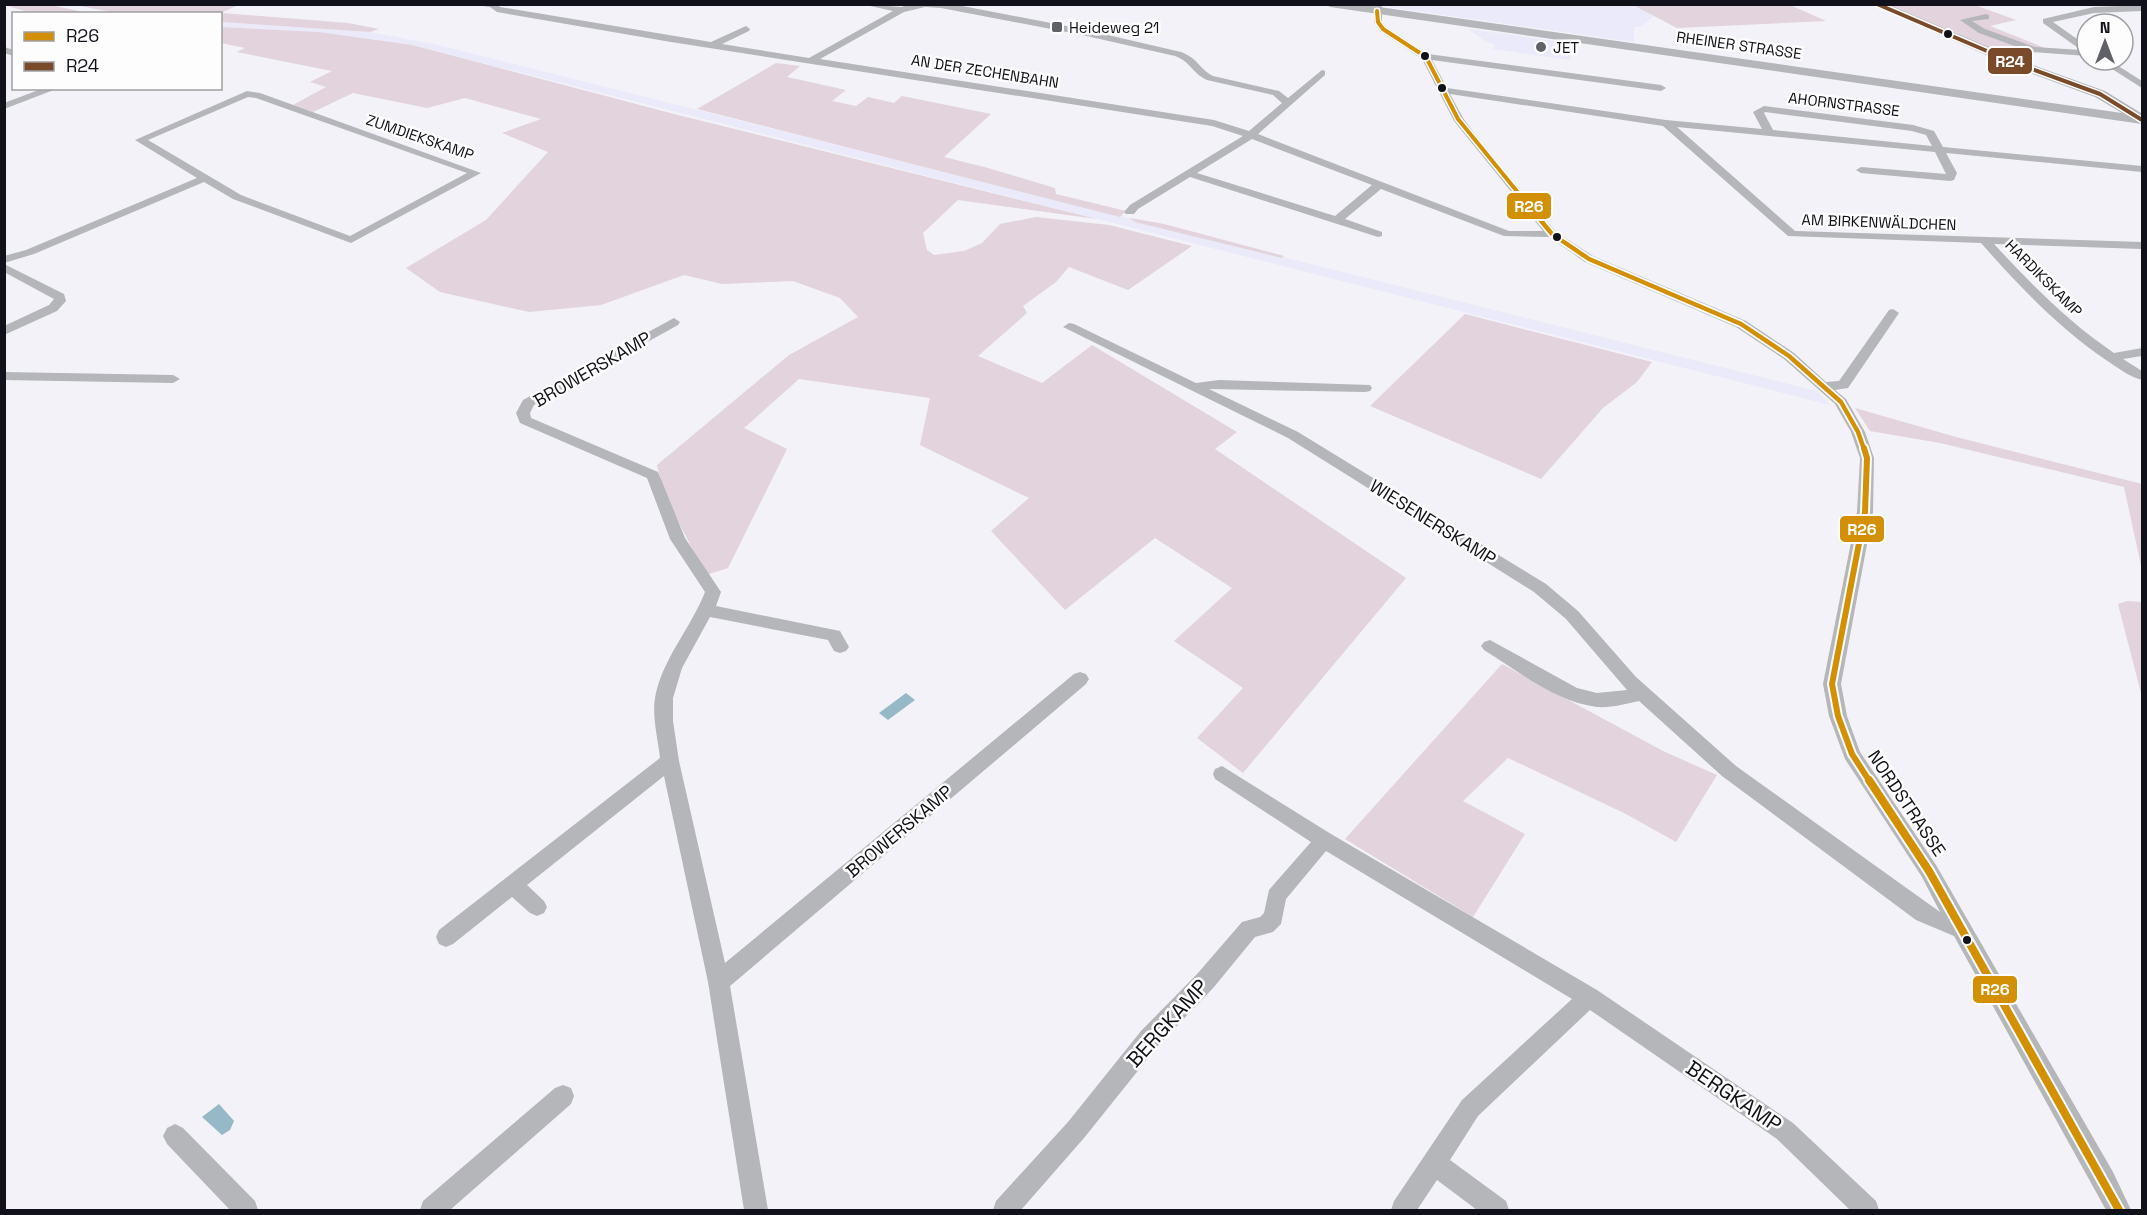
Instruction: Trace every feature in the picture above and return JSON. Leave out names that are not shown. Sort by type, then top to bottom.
[{"type":"main road","name":"RHEINER STRASSE","points":[[1330,4],[1378,8],[2142,120]]},
{"type":"main road","points":[[1876,4],[2015,63],[2100,94],[2142,120]]},
{"type":"street","name":"AN DER ZECHENBAHN","points":[[473,4],[492,5],[509,11],[713,45],[1214,123],[1251,135],[1508,234],[1552,234]]},
{"type":"street","points":[[865,4],[901,10]]},
{"type":"street","points":[[812,60],[901,10],[925,4],[940,5],[1082,32],[1178,54],[1191,59],[1200,73],[1210,78],[1276,93],[1288,103]]},
{"type":"street","points":[[1378,8],[1378,22],[1383,29],[1426,57],[1448,58],[1661,88]]},
{"type":"street","points":[[2081,12],[2097,8],[2142,8]]},
{"type":"street","points":[[2075,14],[2046,21],[2075,42]]},
{"type":"street","points":[[1986,17],[1964,20],[1982,31],[2034,50],[2075,51]]},
{"type":"street","points":[[713,45],[746,29]]},
{"type":"street","name":"NORDSTRASSE","points":[[1426,57],[1458,119],[1552,234],[1589,259],[1741,324],[1790,356],[1826,386],[1841,402],[1858,432],[1867,458],[1865,512],[1832,684],[1838,716],[1852,754],[1876,795],[1929,871],[2119,1210]]},
{"type":"street","points":[[2122,72],[2142,85]]},
{"type":"street","points":[[1130,212],[1134,207],[1251,135],[1322,74]]},
{"type":"street","points":[[4,106],[49,90]]},
{"type":"street","points":[[1442,90],[1666,123]]},
{"type":"street","name":"ZUMDIEKSKAMP","points":[[247,94],[257,95],[476,172],[351,240],[237,197],[203,178],[140,140],[247,94]]},
{"type":"street","name":"AHORNSTRASSE","points":[[1769,132],[1758,112],[1764,109],[1913,128],[1930,133],[1952,172],[1950,178],[1861,170]]},
{"type":"street","name":"AHORNSTRASSE","points":[[1666,123],[2142,169]]},
{"type":"street","name":"AM BIRKENWÄLDCHEN","points":[[1666,123],[1792,234],[2142,245]]},
{"type":"street","points":[[1190,174],[1378,234]]},
{"type":"street","points":[[4,260],[30,252],[203,178]]},
{"type":"street","points":[[1337,220],[1380,184]]},
{"type":"street","name":"HARDIKSKAMP","points":[[1984,240],[2037,298],[2068,327],[2142,376]]},
{"type":"street","points":[[4,267],[57,295],[60,301],[53,308],[4,331]]},
{"type":"street","points":[[1826,386],[1843,385],[1893,313]]},
{"type":"street","name":"BROWERSKAMP","points":[[674,322],[528,403],[523,413],[525,420],[654,475],[678,539],[713,592],[706,610],[673,668],[664,698],[664,722],[670,761],[718,982],[756,1210]]},
{"type":"street","name":"WIESENERSKAMP","points":[[1069,327],[1293,435],[1540,588],[1572,615],[1643,693],[1729,771],[1923,913],[1960,929]]},
{"type":"street","points":[[2113,357],[2142,352]]},
{"type":"street","points":[[4,376],[173,379]]},
{"type":"street","points":[[1196,387],[1219,384],[1365,387]]},
{"type":"street","points":[[706,610],[834,635],[840,647]]},
{"type":"street","points":[[1490,646],[1562,688],[1595,700],[1618,700],[1643,693]]},
{"type":"street","name":"BROWERSKAMP","points":[[718,982],[1080,680]]},
{"type":"street","points":[[446,937],[670,761]]},
{"type":"street","name":"BERGKAMP","points":[[1222,774],[1324,840],[1589,997],[1785,1131],[1867,1210]]},
{"type":"street","name":"BERGKAMP","points":[[1005,1210],[1076,1130],[1149,1039],[1206,980],[1249,929],[1266,925],[1274,917],[1276,896],[1324,840]]},
{"type":"street","points":[[512,885],[537,907]]},
{"type":"street","points":[[1403,1210],[1470,1108],[1589,997]]},
{"type":"street","points":[[432,1210],[563,1096]]},
{"type":"street","points":[[175,1136],[246,1210]]},
{"type":"street","points":[[1435,1164],[1497,1210]]},
{"type":"shaded area","points":[[1633,4],[1654,16],[1640,27],[1634,27],[1634,42],[1387,5]]},
{"type":"shaded area","points":[[5,5],[50,5],[84,12],[28,12]]},
{"type":"shaded area","points":[[75,5],[238,5],[222,13],[112,12]]},
{"type":"shaded area","points":[[1633,5],[1790,5],[1826,21],[1677,28]]},
{"type":"shaded area","points":[[1885,5],[1975,5],[2016,20],[1990,26],[2045,48],[2000,53]]},
{"type":"shaded area","points":[[222,13],[348,23],[379,29],[370,32],[222,22]]},
{"type":"shaded area","points":[[222,22],[370,32],[434,44],[1817,391],[1830,405],[412,45],[319,32],[222,27]]},
{"type":"shaded area","points":[[222,27],[319,32],[412,45],[674,114],[1097,219],[958,200],[923,233],[927,250],[934,255],[964,251],[982,243],[1000,224],[1036,217],[1109,225],[1192,246],[1128,290],[1069,267],[1056,282],[1023,306],[1027,313],[978,356],[1042,383],[1092,345],[1237,432],[1215,449],[1406,578],[1243,773],[1197,738],[1243,688],[1174,641],[1232,588],[1155,538],[1065,610],[991,531],[1029,498],[920,445],[930,398],[799,379],[744,428],[787,449],[728,568],[706,575],[665,496],[657,465],[789,355],[858,317],[840,298],[793,281],[722,284],[684,275],[601,305],[529,312],[440,292],[406,268],[486,220],[548,152],[502,133],[541,119],[465,98],[427,108],[353,93],[313,112],[293,105],[326,87],[310,82],[332,71],[237,52],[245,48],[222,43]]},
{"type":"shaded area","points":[[1468,29],[1575,44],[1570,60],[1493,49],[1494,44],[1486,42]]},
{"type":"shaded area","points":[[776,63],[800,66],[787,77],[846,90],[832,101],[856,106],[868,97],[894,103],[902,96],[991,114],[944,157],[1055,188],[1056,194],[1126,211],[1120,217],[697,109]]},
{"type":"shaded area","points":[[1130,218],[1164,224],[1284,256],[1282,258],[1135,222]]},
{"type":"shaded area","points":[[1465,314],[1652,362],[1637,382],[1603,408],[1541,479],[1370,406]]},
{"type":"shaded area","points":[[1855,408],[1956,437],[2142,484],[2142,570],[2124,487],[1940,443],[1870,431]]},
{"type":"shaded area","points":[[2127,601],[2142,602],[2142,697],[2118,604]]},
{"type":"shaded area","points":[[1502,664],[1663,751],[1717,775],[1676,842],[1626,814],[1508,758],[1463,801],[1525,834],[1473,917],[1345,839]]},
{"type":"shaded area","points":[[906,693],[915,700],[888,720],[879,713]]},
{"type":"shaded area","points":[[219,1104],[234,1121],[230,1130],[222,1135],[202,1117]]},
{"type":"transit line","name":"R24","points":[[1877,4],[2015,63],[2100,94],[2142,120]]},
{"type":"transit line","name":"R26","points":[[1377,11],[1378,22],[1383,29],[1426,57],[1458,119],[1552,234],[1589,259],[1741,324],[1789,356],[1841,402],[1858,432],[1867,458],[1865,512],[1832,684],[1838,716],[1852,754],[1929,871],[2119,1210]]},
{"type":"place","name":"Heideweg 21","points":[[1057,27]]},
{"type":"place","name":"JET","points":[[1541,47]]}]
